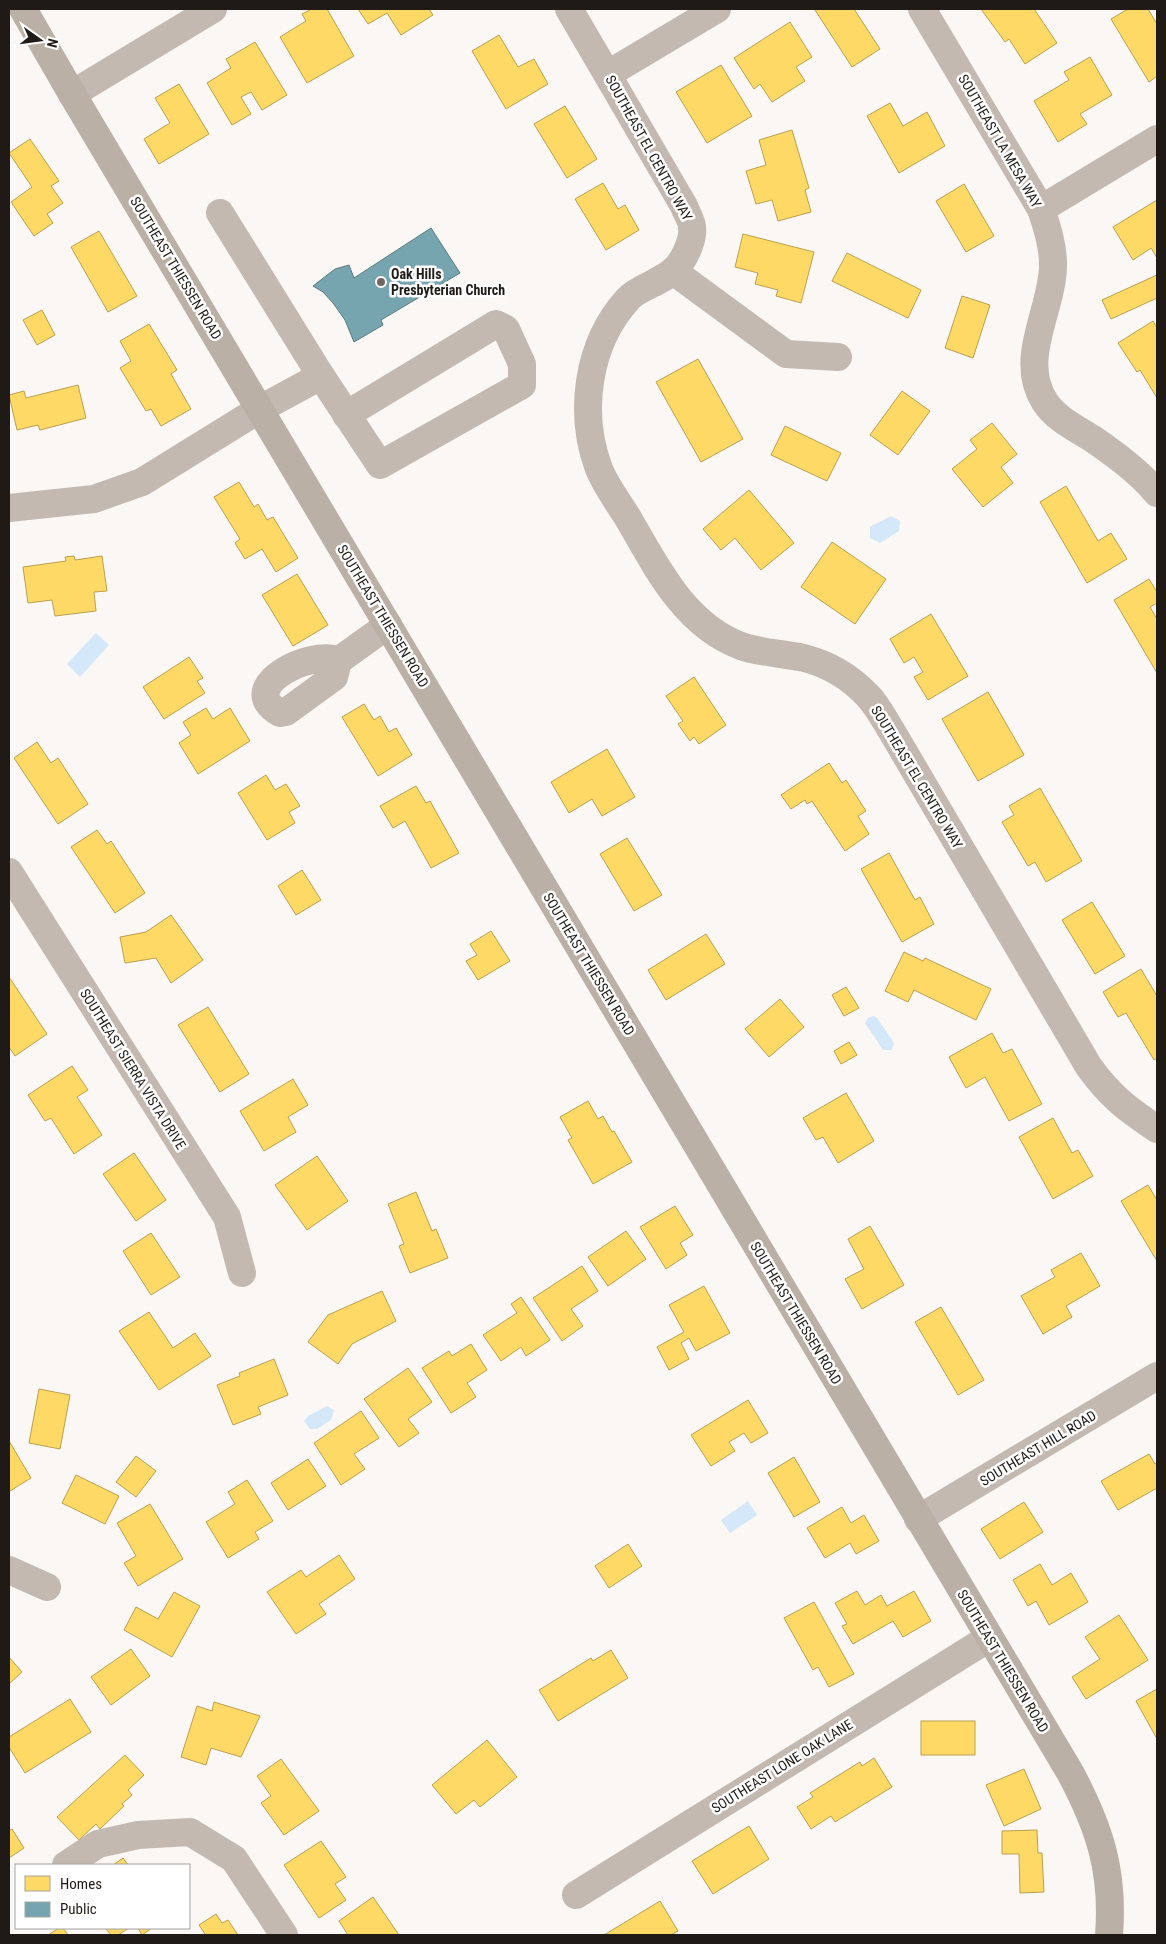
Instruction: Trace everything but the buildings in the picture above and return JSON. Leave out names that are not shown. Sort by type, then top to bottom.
[{"type":"main road","name":"SOUTHEAST THIESSEN ROAD","points":[[23,9],[1071,1774],[1087,1805],[1102,1845],[1109,1892],[1110,1935]]},
{"type":"street","points":[[72,94],[213,9]]},
{"type":"street","name":"SOUTHEAST EL CENTRO WAY","points":[[570,9],[684,206],[692,227],[689,248],[674,271],[630,296],[616,314],[600,343],[587,397],[587,416],[591,442],[600,470],[666,584],[698,620],[722,637],[741,646],[805,658],[832,668],[850,680],[869,697],[891,730],[1089,1067],[1106,1089],[1125,1107],[1157,1129]]},
{"type":"street","points":[[608,74],[717,9]]},
{"type":"street","name":"SOUTHEAST LA MESA WAY","points":[[922,9],[1041,209],[1050,236],[1053,265],[1049,296],[1035,351],[1036,378],[1044,401],[1057,415],[1125,461],[1157,493]]},
{"type":"street","points":[[1041,209],[1157,139]]},
{"type":"street","points":[[220,213],[321,376],[346,414],[380,465],[522,385],[522,364],[506,329],[496,324],[346,414]]},
{"type":"street","points":[[674,271],[786,354],[838,358]]},
{"type":"street","points":[[9,508],[94,499],[142,482],[260,409],[321,376]]},
{"type":"street","points":[[338,661],[388,625]]},
{"type":"street","name":"SOUTHEAST SIERRA VISTA DRIVE","points":[[9,872],[227,1217],[242,1273]]},
{"type":"street","name":"SOUTHEAST HILL ROAD","points":[[918,1519],[1157,1376]]},
{"type":"street","points":[[9,1570],[47,1587]]},
{"type":"street","name":"SOUTHEAST LONE OAK LANE","points":[[576,1895],[989,1638]]},
{"type":"street","points":[[68,1864],[98,1844],[138,1835],[190,1832],[234,1858],[284,1935]]},
{"type":"water","points":[[891,516],[900,521],[899,531],[880,543],[870,538],[870,527]]},
{"type":"water","points":[[96,633],[109,645],[80,677],[67,664]]},
{"type":"water","points":[[873,1016],[877,1018],[894,1043],[892,1050],[883,1050],[865,1023],[868,1018]]},
{"type":"water","points":[[327,1406],[334,1410],[331,1420],[317,1429],[310,1429],[304,1421],[308,1416]]},
{"type":"water","points":[[748,1501],[757,1515],[730,1533],[721,1520]]},
{"type":"place","name":"Oak Hills Presbyterian Church","points":[[381,282]]}]
